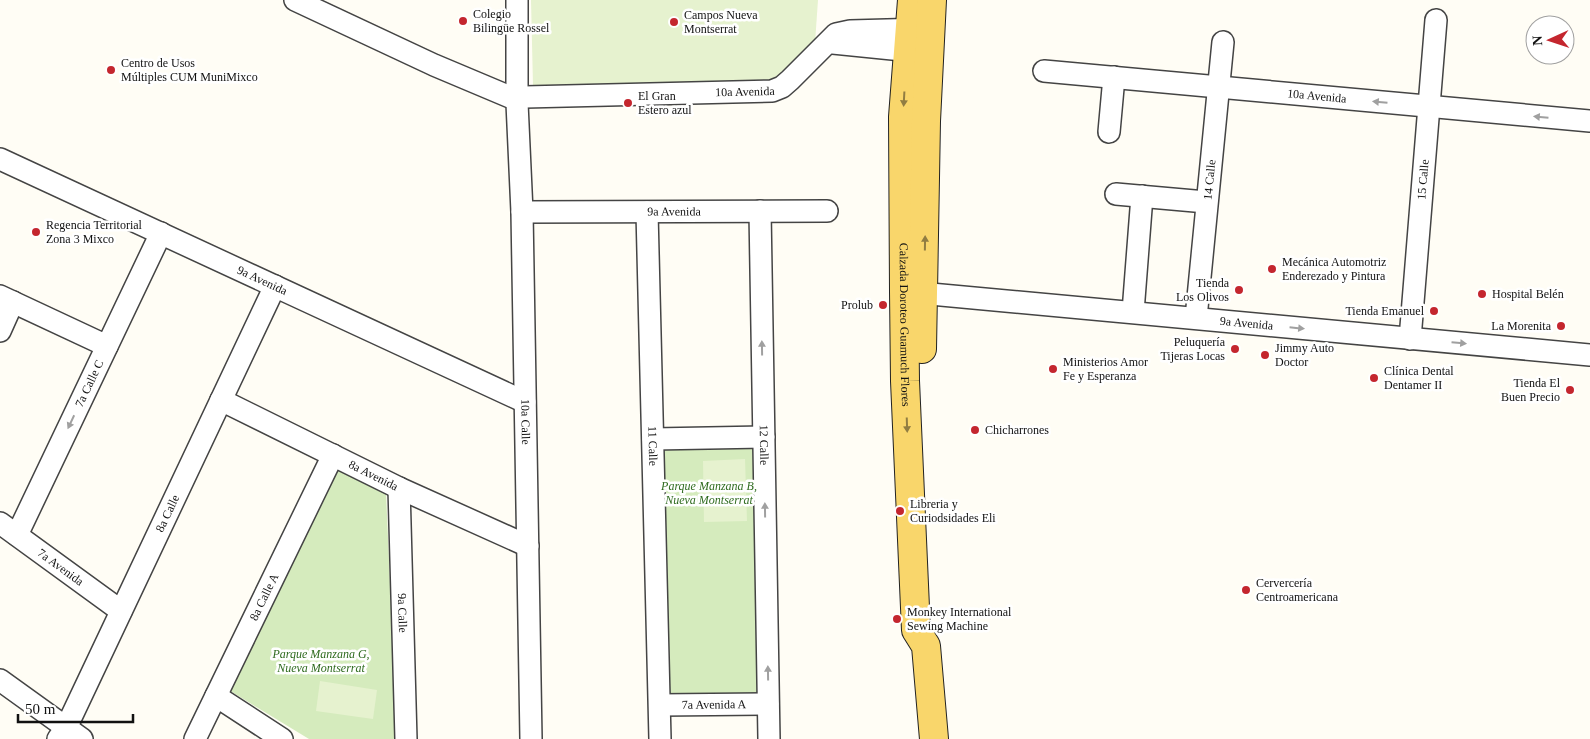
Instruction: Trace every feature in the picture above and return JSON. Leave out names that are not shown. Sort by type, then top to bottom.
[{"type":"main road","name":"Calzada Doroteo Guamuch Flores","points":[[912,0],[918,40]]},
{"type":"main road","name":"Calzada Doroteo Guamuch Flores","points":[[932,0],[918,40],[904,117],[914,292],[905,380],[916,630],[926,646],[934,739]]},
{"type":"street","name":"10a Avenida","points":[[295,0],[483,86],[516,95],[772,91],[782,87],[790,80],[836,34],[850,31],[918,40]]},
{"type":"street","name":"10a Calle","points":[[517,0],[516,95],[522,212],[531,739]]},
{"type":"street","name":"15 Calle","points":[[1410,339],[1436,20]]},
{"type":"street","name":"14 Calle","points":[[1196,318],[1223,42]]},
{"type":"street","name":"10a Avenida","points":[[1044,71],[1590,121]]},
{"type":"street","points":[[1109,132],[1114,77]]},
{"type":"street","name":"9a Avenida","points":[[0,159],[525,402]]},
{"type":"street","points":[[1116,194],[1206,202]]},
{"type":"street","points":[[1133,312],[1142,196]]},
{"type":"street","name":"9a Avenida","points":[[522,212],[827,211]]},
{"type":"street","name":"11 Calle","points":[[647,212],[660,739]]},
{"type":"street","name":"12 Calle","points":[[760,212],[769,739]]},
{"type":"street","name":"7a Calle C","points":[[17,535],[161,233]]},
{"type":"street","name":"8a Calle","points":[[68,735],[121,611],[275,286]]},
{"type":"street","name":"9a Avenida","points":[[914,292],[1590,355]]},
{"type":"street","points":[[0,331],[7,299],[107,346]]},
{"type":"street","name":"8a Avenida","points":[[221,400],[399,488],[528,546]]},
{"type":"street","points":[[653,438],[764,438]]},
{"type":"street","name":"8a Calle A","points":[[195,739],[333,455]]},
{"type":"street","name":"9a Calle","points":[[399,488],[406,739]]},
{"type":"street","name":"7a Avenida","points":[[0,523],[121,611]]},
{"type":"street","points":[[0,680],[68,735]]},
{"type":"street","points":[[216,696],[282,739]]},
{"type":"street","name":"7a Avenida A","points":[[660,705],[768,704]]},
{"type":"green space","name":"Campos Nueva Montserrat","points":[[531,0],[818,0],[815,43],[774,80],[533,86]]},
{"type":"green space","name":"Parque Manzana B, Nueva Montserrat","points":[[759,441],[763,698],[664,700],[658,442]]},
{"type":"green space","points":[[745,459],[747,521],[704,522],[703,461]]},
{"type":"green space","name":"Parque Manzana G, Nueva Montserrat","points":[[331,462],[386,493],[397,739],[309,739],[227,689]]},
{"type":"green space","points":[[320,681],[377,690],[373,719],[316,711]]},
{"type":"place","name":"Colegio Bilingüe Rossel","points":[[463,21]]},
{"type":"place","name":"Campos Nueva Montserrat","points":[[674,22]]},
{"type":"place","name":"Centro de Usos Múltiples CUM MuniMixco","points":[[111,70]]},
{"type":"place","name":"El Gran Estero azul","points":[[628,103]]},
{"type":"place","name":"Regencia Territorial Zona 3 Mixco","points":[[36,232]]},
{"type":"place","name":"Mecánica Automotriz Enderezado y Pintura","points":[[1272,269]]},
{"type":"place","name":"Tienda Los Olivos","points":[[1239,290]]},
{"type":"place","name":"Hospital Belén","points":[[1482,294]]},
{"type":"place","name":"Prolub","points":[[883,305]]},
{"type":"place","name":"Tienda Emanuel","points":[[1434,311]]},
{"type":"place","name":"La Morenita","points":[[1561,326]]},
{"type":"place","name":"Peluquería Tijeras Locas","points":[[1235,349]]},
{"type":"place","name":"Jimmy Auto Doctor","points":[[1265,355]]},
{"type":"place","name":"Ministerios Amor Fe y Esperanza","points":[[1053,369]]},
{"type":"place","name":"Clínica Dental Dentamer II","points":[[1374,378]]},
{"type":"place","name":"Tienda El Buen Precio","points":[[1570,390]]},
{"type":"place","name":"Chicharrones","points":[[975,430]]},
{"type":"place","name":"Libreria y Curiodsidades Eli","points":[[900,511]]},
{"type":"place","name":"Cervercería Centroamericana","points":[[1246,590]]},
{"type":"place","name":"Monkey International Sewing Machine","points":[[897,619]]}]
